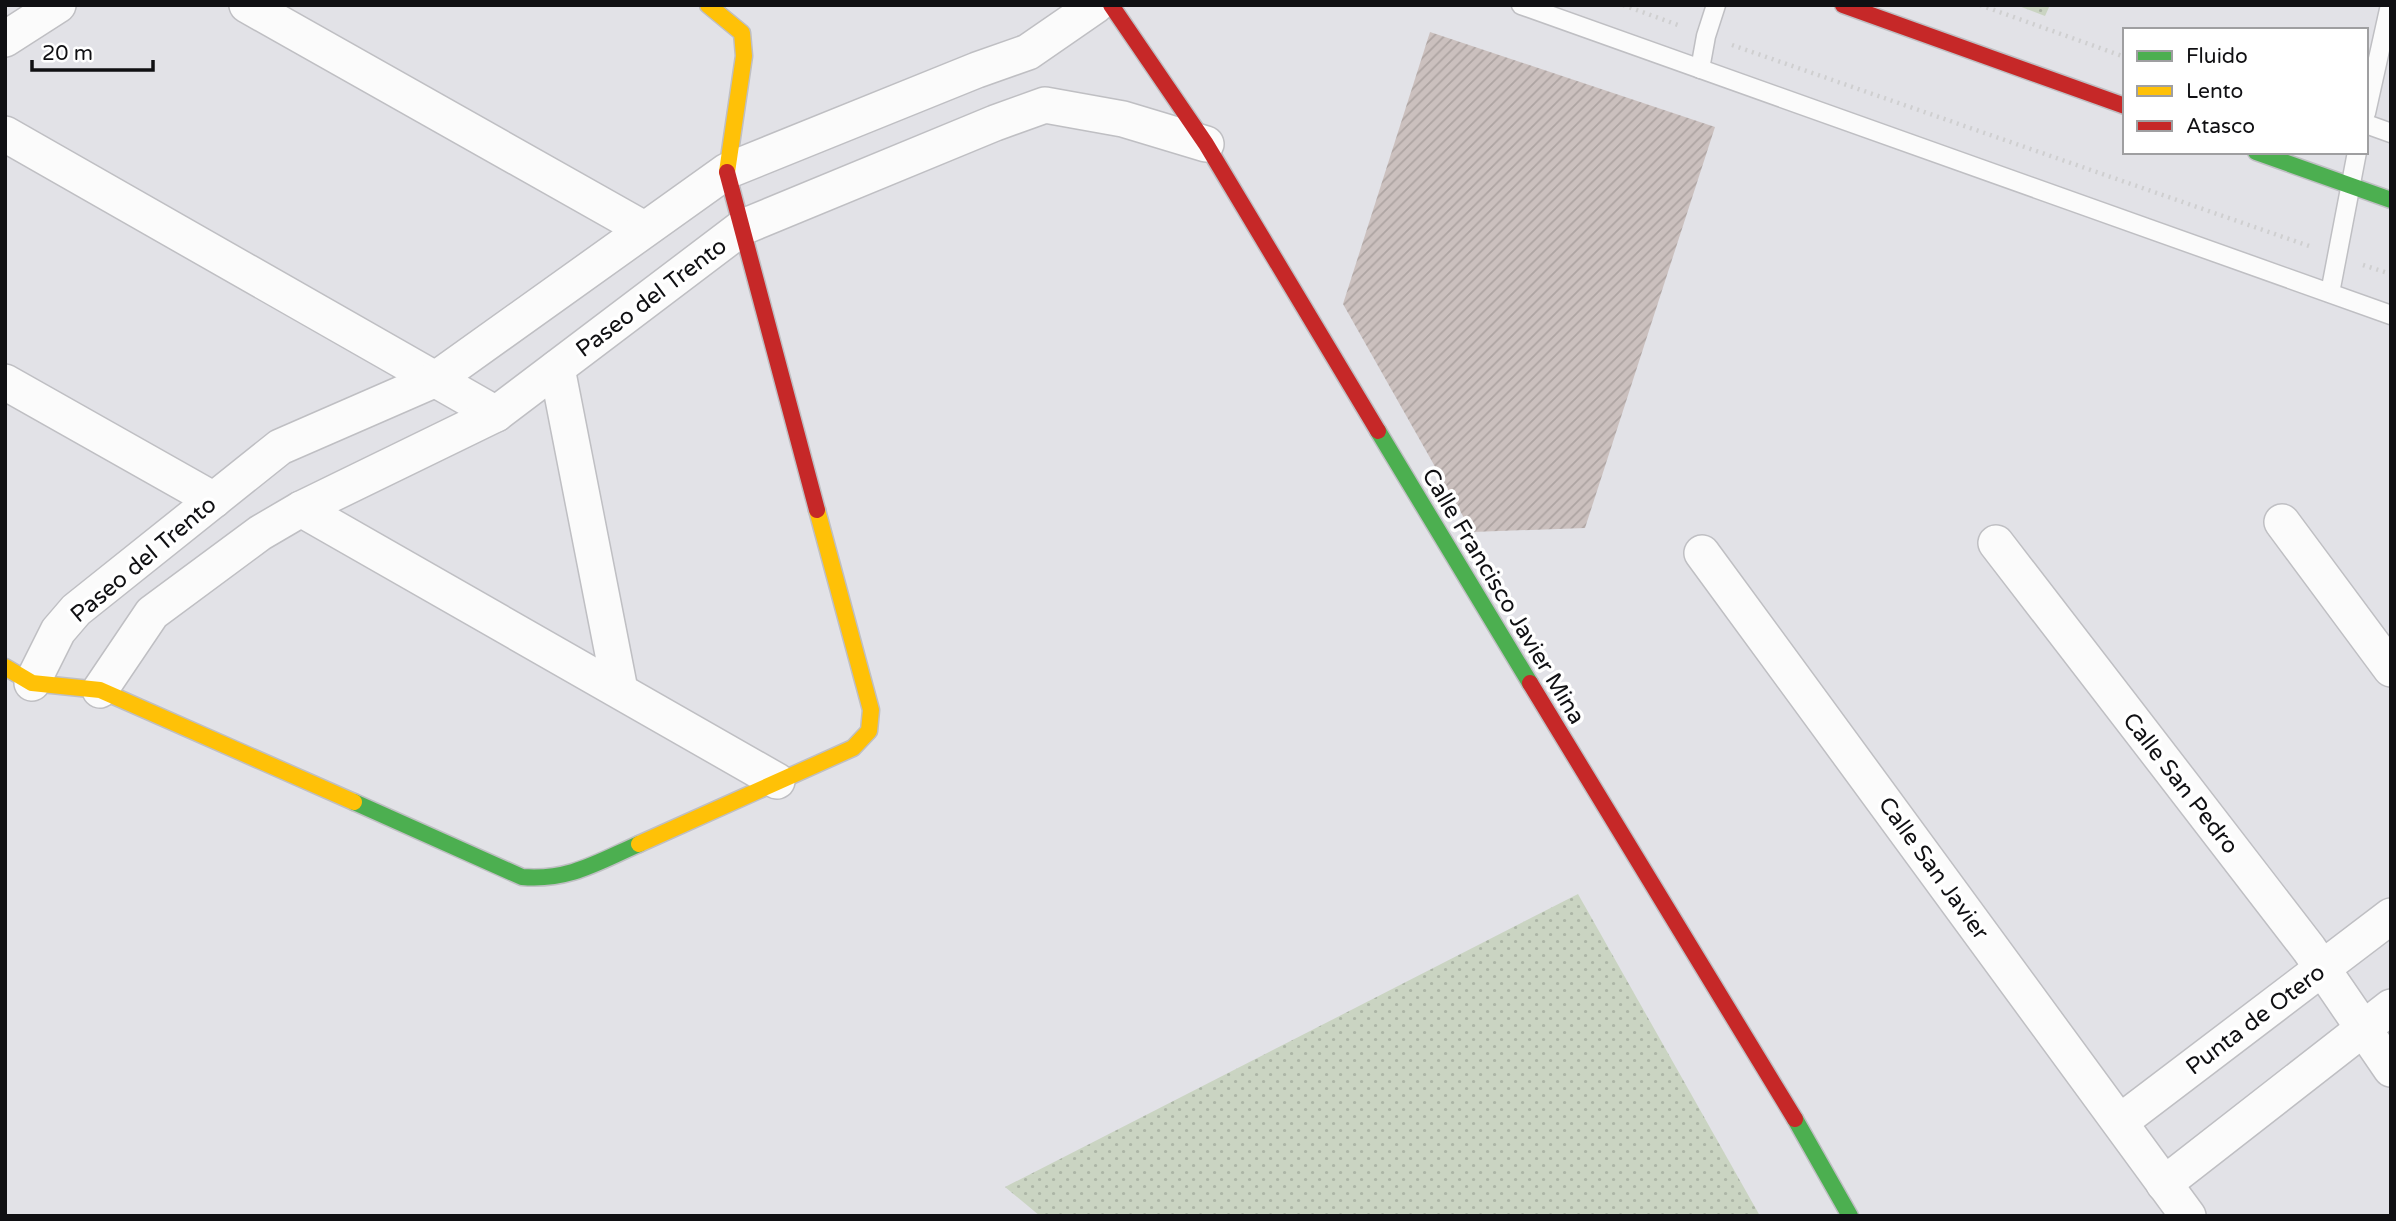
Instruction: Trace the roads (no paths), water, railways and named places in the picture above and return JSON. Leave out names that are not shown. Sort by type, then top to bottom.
[{"type":"street","points":[[5,39],[58,5]]},
{"type":"street","points":[[247,5],[644,229]]},
{"type":"street","points":[[100,690],[522,877],[544,879],[569,876],[853,748],[869,731],[871,710],[727,171],[744,56],[742,33],[708,5]]},
{"type":"street","name":"Paseo del Trento","points":[[19,675],[76,610],[281,447],[436,379],[727,171],[1028,52],[1096,5]]},
{"type":"street","name":"Calle Francisco Javier Mina","points":[[1111,5],[1206,144],[1776,1086],[1850,1216]]},
{"type":"street","points":[[1843,5],[2123,105]]},
{"type":"street","points":[[1028,52],[1045,105]]},
{"type":"street","name":"Paseo del Trento","points":[[19,675],[100,690],[152,613],[260,533],[301,509],[496,414],[743,228],[995,123],[1045,105],[1123,119],[1206,144]]},
{"type":"street","points":[[5,134],[496,414]]},
{"type":"street","points":[[2262,154],[2391,200]]},
{"type":"street","points":[[557,368],[620,690]]},
{"type":"street","points":[[5,382],[214,500]]},
{"type":"street","points":[[301,509],[778,781]]},
{"type":"street","points":[[2282,522],[2391,669]]},
{"type":"street","name":"Calle San Pedro","points":[[1996,543],[2322,967],[2391,1069]]},
{"type":"street","name":"Calle San Javier","points":[[1702,553],[2188,1216]]},
{"type":"street","name":"Punta de Otero","points":[[2120,1122],[2391,916]]},
{"type":"street","points":[[2164,1184],[2391,1007]]},
{"type":"lane","points":[[1521,5],[2391,315]]},
{"type":"lane","points":[[1700,69],[1706,36],[1716,5]]},
{"type":"lane","points":[[2368,104],[2390,5]]},
{"type":"lane","points":[[2368,125],[2391,133]]},
{"type":"lane","points":[[2330,293],[2357,154]]}]
